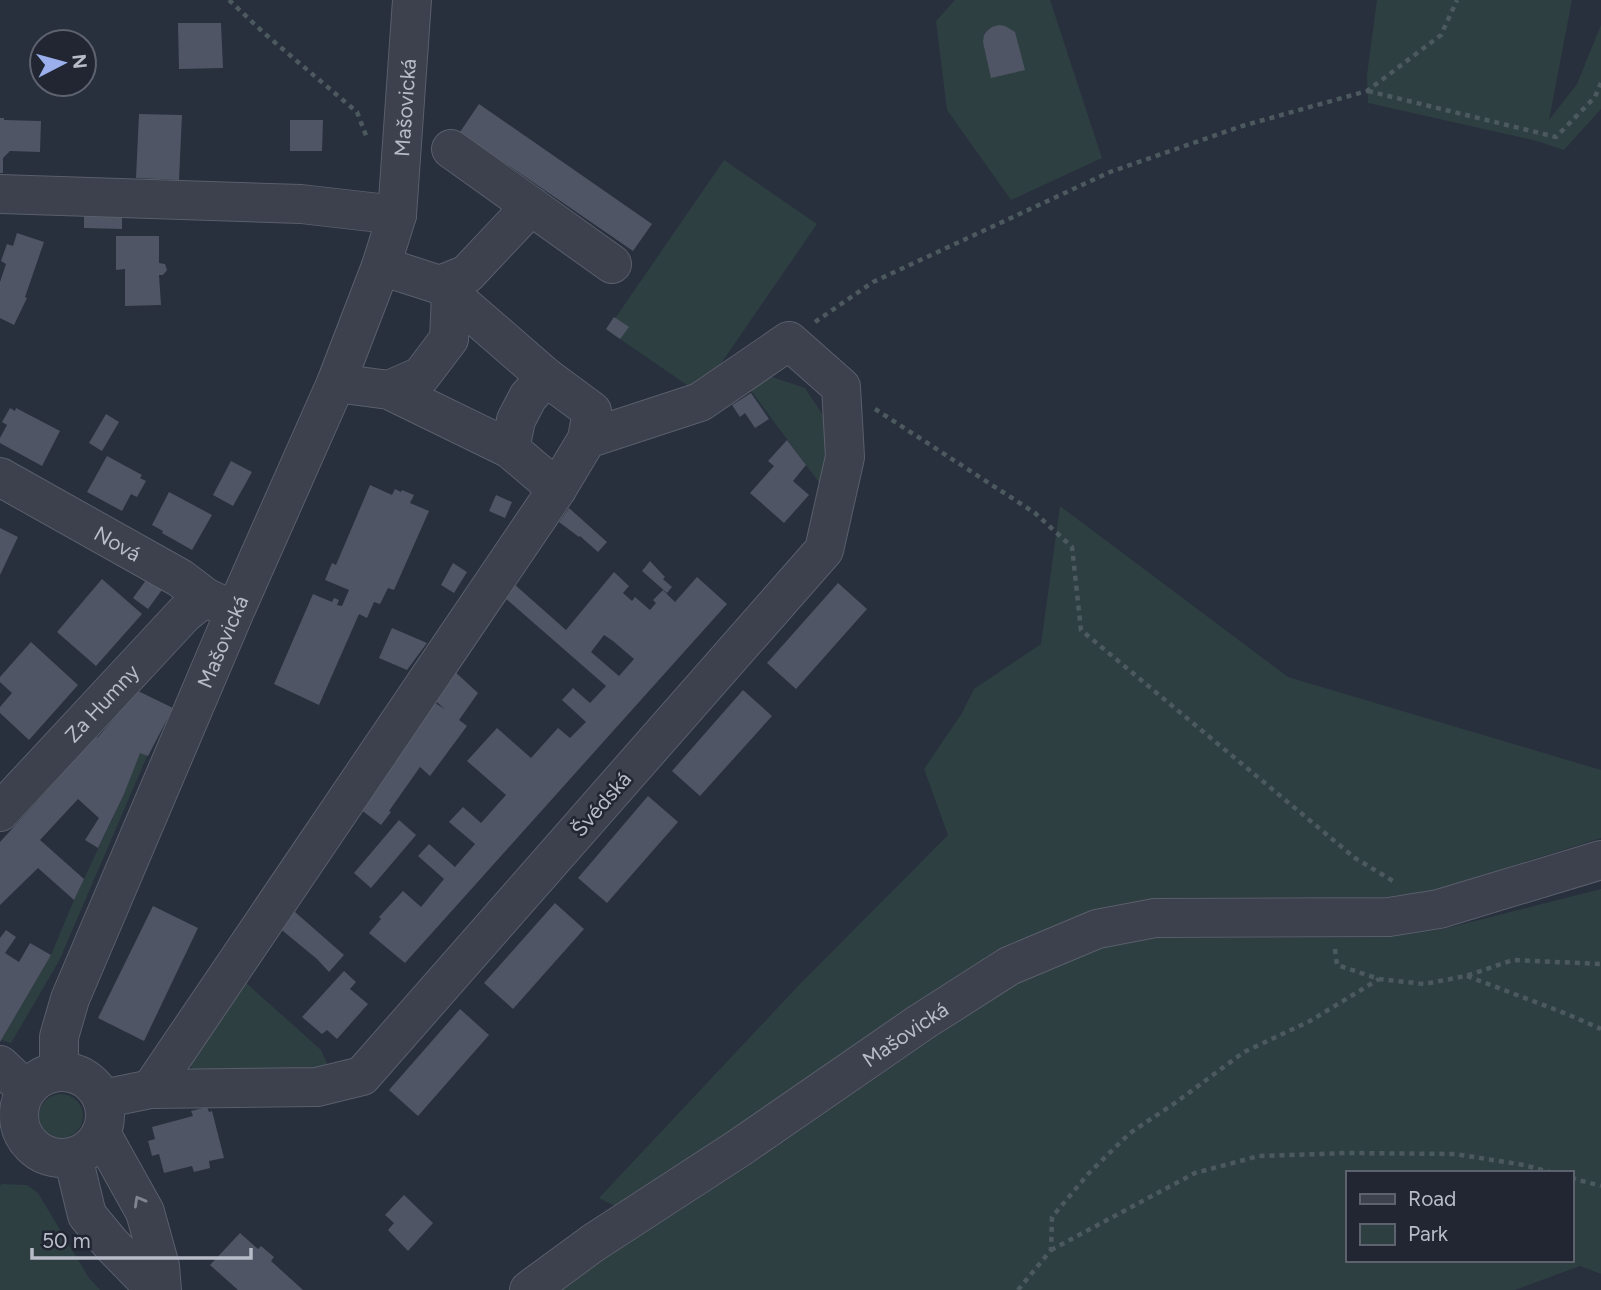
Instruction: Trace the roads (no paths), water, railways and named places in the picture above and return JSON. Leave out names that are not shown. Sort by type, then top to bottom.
[{"type":"street","name":"Mašovická","points":[[59,1071],[60,1037],[70,999],[220,604],[336,383],[381,266],[397,215],[412,0]]},
{"type":"street","points":[[451,149],[612,264]]},
{"type":"street","points":[[0,194],[301,204],[397,215]]},
{"type":"street","points":[[446,290],[467,274],[531,206]]},
{"type":"street","points":[[151,1089],[557,489],[587,439],[592,411],[546,377],[446,290],[381,266]]},
{"type":"street","points":[[389,390],[421,376],[449,339],[446,290]]},
{"type":"street","name":"Švédská","points":[[102,1116],[151,1089],[317,1087],[362,1076],[824,550],[845,457],[841,387],[789,341],[700,402],[587,439]]},
{"type":"street","points":[[510,449],[516,420],[528,397],[546,377]]},
{"type":"street","points":[[336,383],[389,390],[510,449],[557,489]]},
{"type":"street","name":"Nová","points":[[0,477],[180,578],[220,604]]},
{"type":"street","name":"Za Humny","points":[[0,813],[184,614],[220,604]]},
{"type":"street","name":"Mašovická","points":[[529,1290],[593,1243],[1009,966],[1097,929],[1155,918],[1389,917],[1439,909],[1601,860]]},
{"type":"street","points":[[102,1116],[92,1146],[73,1157],[54,1158],[33,1147],[13,1148],[20,1126],[20,1101],[13,1077],[35,1080],[59,1071],[85,1078],[95,1087],[102,1116],[145,1212],[160,1266],[162,1290]]},
{"type":"street","points":[[73,1157],[88,1215],[111,1244],[156,1290]]}]
